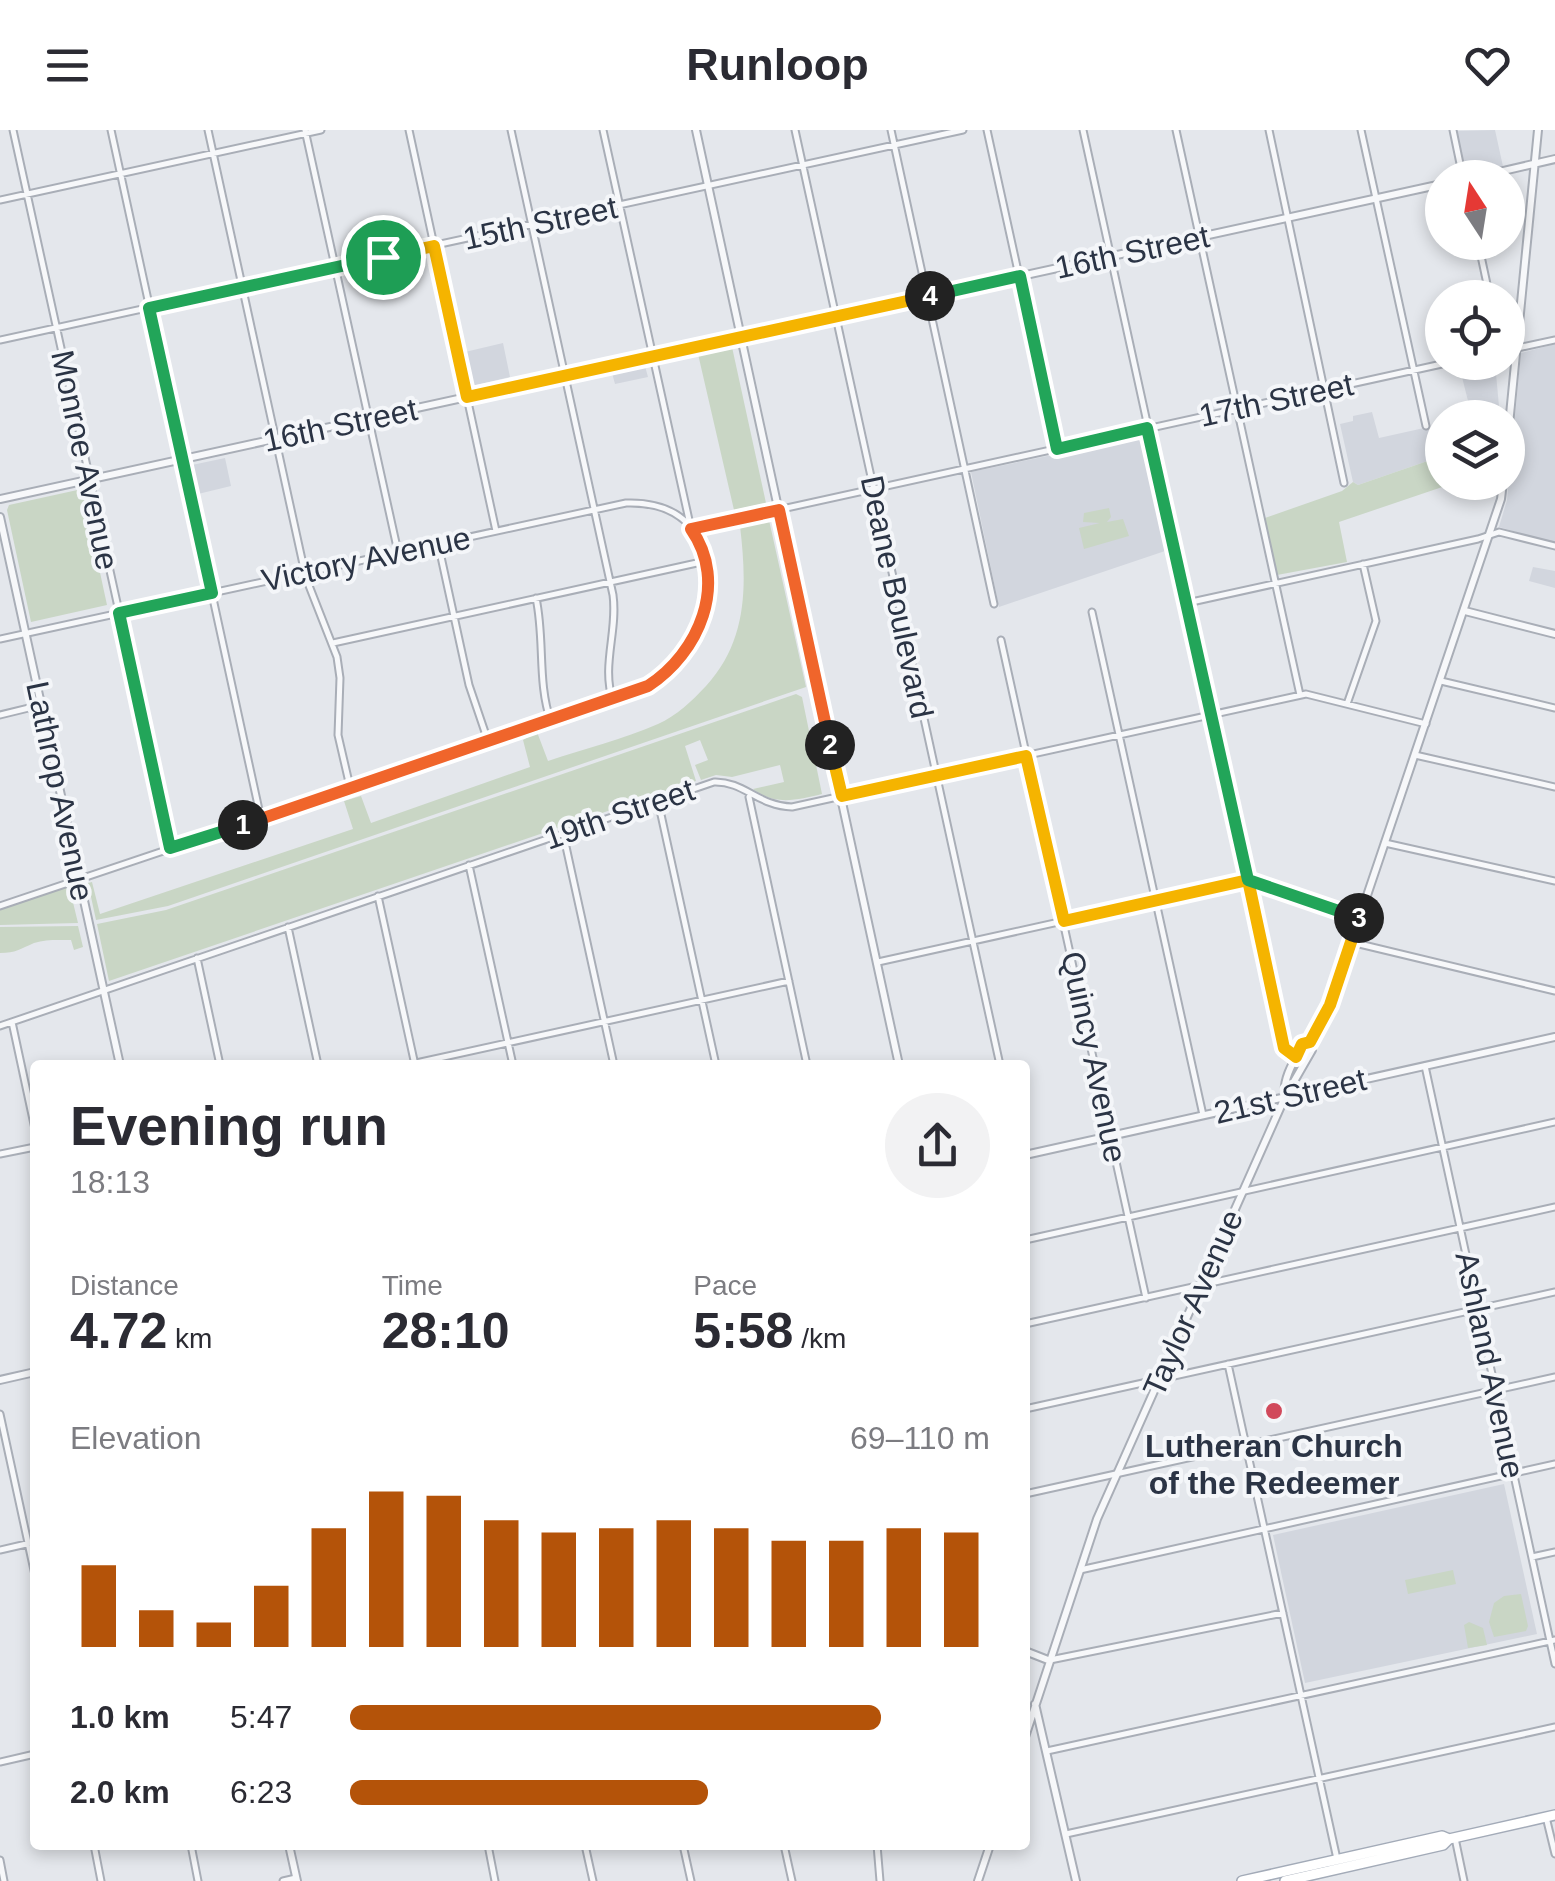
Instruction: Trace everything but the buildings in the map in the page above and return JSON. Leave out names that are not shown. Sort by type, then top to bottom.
[{"type":"main road","points":[[1285,1881],[1443,1846],[1452,1838],[1551,1816]]},
{"type":"main road","points":[[1242,1881],[1338,1868]]},
{"type":"street","name":"Monroe Avenue","points":[[14,130],[170,848]]},
{"type":"street","points":[[111,130],[261,819]]},
{"type":"street","points":[[208,130],[305,572],[313,602],[333,643],[340,678],[340,751],[350,791]]},
{"type":"street","points":[[0,200],[321,130]]},
{"type":"street","points":[[409,130],[496,531]]},
{"type":"street","points":[[511,130],[610,582],[614,615],[608,674],[613,701]]},
{"type":"street","points":[[0,906],[613,701],[657,681],[686,651],[704,613],[708,593],[706,561],[691,529],[603,130]]},
{"type":"street","points":[[696,130],[898,1060]]},
{"type":"street","name":"Deane Boulevard","points":[[795,130],[999,1060]]},
{"type":"street","points":[[891,130],[994,604]]},
{"type":"street","name":"15th Street","points":[[0,340],[963,130]]},
{"type":"street","points":[[988,130],[1057,449]]},
{"type":"street","points":[[1084,130],[1284,1048],[1296,1057]]},
{"type":"street","points":[[1176,130],[1300,696]]},
{"type":"street","points":[[1269,130],[1344,483]]},
{"type":"street","points":[[1361,130],[1425,422]]},
{"type":"street","points":[[1453,130],[1459,160]]},
{"type":"street","points":[[1520,280],[1538,130]]},
{"type":"street","points":[[306,132],[398,552]]},
{"type":"street","points":[[1525,166],[1555,160]]},
{"type":"street","name":"16th Street","points":[[0,499],[1425,188]]},
{"type":"street","points":[[1525,347],[1555,340]]},
{"type":"street","name":"17th Street","points":[[691,529],[1425,368]]},
{"type":"street","name":"Taylor Avenue","points":[[1030,1720],[1079,1570],[1116,1474],[1330,1005],[1465,611],[1498,500]]},
{"type":"street","name":"Victory Avenue","points":[[0,639],[626,503],[646,504],[670,512],[691,529]]},
{"type":"street","name":"Lathrop Avenue","points":[[0,517],[119,1060]]},
{"type":"street","points":[[1187,602],[1478,539],[1490,533],[1555,546]]},
{"type":"street","points":[[438,544],[468,685],[488,744]]},
{"type":"street","points":[[333,643],[706,561]]},
{"type":"street","points":[[1347,704],[1376,621],[1363,564]]},
{"type":"street","points":[[536,598],[544,696],[551,722]]},
{"type":"street","points":[[1465,611],[1555,634]]},
{"type":"street","points":[[1092,612],[1203,1116]]},
{"type":"street","name":"Quincy Avenue","points":[[1001,640],[1146,1298]]},
{"type":"street","points":[[1441,681],[1555,708]]},
{"type":"street","name":"19th Street","points":[[0,1026],[714,782],[734,784],[770,804],[787,807],[1306,694],[1426,724]]},
{"type":"street","points":[[0,714],[41,705]]},
{"type":"street","points":[[1415,755],[1555,787]]},
{"type":"street","points":[[748,794],[806,1060]]},
{"type":"street","points":[[658,801],[715,1060]]},
{"type":"street","points":[[564,833],[613,1060]]},
{"type":"street","points":[[1385,843],[1555,881]]},
{"type":"street","points":[[469,866],[512,1060]]},
{"type":"street","points":[[878,962],[1248,880],[1360,918]]},
{"type":"street","points":[[378,896],[411,1060]]},
{"type":"street","points":[[288,928],[317,1060]]},
{"type":"street","points":[[1352,942],[1555,991]]},
{"type":"street","points":[[197,958],[219,1060]]},
{"type":"street","points":[[430,1060],[789,981]]},
{"type":"street","points":[[12,1022],[30,1106]]},
{"type":"street","name":"21st Street","points":[[1030,1154],[1555,1037]]},
{"type":"street","name":"Taylor Avenue","points":[[1285,1097],[1283,1088],[1296,1057],[1302,1044],[1310,1042]]},
{"type":"street","name":"Ashland Avenue","points":[[1424,1066],[1553,1640],[1555,1664]]},
{"type":"street","points":[[1030,1239],[1555,1122]]},
{"type":"street","points":[[0,1154],[30,1148]]},
{"type":"street","points":[[1030,1323],[1555,1207]]},
{"type":"street","points":[[1030,1408],[1555,1292]]},
{"type":"street","points":[[1228,1364],[1338,1868]]},
{"type":"street","points":[[0,1380],[30,1373]]},
{"type":"street","points":[[1030,1493],[1555,1377]]},
{"type":"street","points":[[0,1414],[30,1535]]},
{"type":"street","points":[[1079,1570],[1555,1464]]},
{"type":"street","points":[[0,1550],[30,1543]]},
{"type":"street","points":[[1532,1557],[1555,1552]]},
{"type":"street","points":[[1030,1654],[1048,1660],[1282,1613]]},
{"type":"street","points":[[1047,1752],[1553,1640]]},
{"type":"street","points":[[1035,1703],[1076,1881]]},
{"type":"street","points":[[1066,1834],[1555,1727]]},
{"type":"street","points":[[0,1762],[30,1755]]},
{"type":"street","points":[[1551,1816],[1555,1854]]},
{"type":"street","points":[[1452,1838],[1464,1881]]},
{"type":"street","points":[[95,1850],[102,1881]]},
{"type":"street","points":[[191,1850],[198,1881]]},
{"type":"street","points":[[283,1881],[296,1880],[290,1850]]},
{"type":"street","points":[[489,1850],[496,1881]]},
{"type":"street","points":[[587,1850],[594,1881]]},
{"type":"street","points":[[684,1850],[691,1881]]},
{"type":"street","points":[[785,1850],[792,1881]]},
{"type":"street","points":[[877,1850],[880,1881]]},
{"type":"street","points":[[978,1881],[988,1850]]},
{"type":"street","points":[[0,1860],[4,1881]]},
{"type":"shaded area","points":[[1495,130],[1502,160],[1459,160],[1453,131]]},
{"type":"shaded area","points":[[503,343],[510,377],[472,386],[465,352]]},
{"type":"shaded area","points":[[1555,344],[1555,543],[1499,527],[1507,500],[1525,500],[1525,400],[1517,400],[1518,380],[1525,380],[1525,352]]},
{"type":"shaded area","points":[[645,366],[648,377],[615,384],[612,373]]},
{"type":"shaded area","points":[[1463,380],[1497,380],[1498,400],[1468,400]]},
{"type":"shaded area","points":[[1372,412],[1379,438],[1425,428],[1425,462],[1358,485],[1353,482],[1340,424],[1353,421],[1353,416]]},
{"type":"shaded area","points":[[1142,438],[1168,550],[999,607],[971,472]]},
{"type":"shaded area","points":[[225,458],[231,486],[198,494],[192,465]]},
{"type":"shaded area","points":[[1533,567],[1555,571],[1555,588],[1529,581]]},
{"type":"shaded area","points":[[1504,1484],[1537,1634],[1305,1683],[1273,1535]]},
{"type":"green space","points":[[732,347],[766,503],[734,510],[698,354]]},
{"type":"green space","points":[[1425,462],[1425,493],[1339,522],[1347,562],[1277,575],[1265,518],[1342,491],[1353,482],[1358,485]]},
{"type":"green space","points":[[82,489],[107,605],[31,622],[7,510],[9,505]]},
{"type":"green space","points":[[1109,508],[1111,517],[1107,522],[1123,519],[1129,536],[1084,549],[1079,528],[1100,523],[1083,522],[1084,513]]},
{"type":"green space","points":[[769,520],[806,687],[168,906],[96,920],[88,883],[92,882],[100,914],[353,829],[344,801],[361,796],[371,823],[530,767],[523,740],[537,732],[548,761],[665,721],[706,686],[730,650],[743,590],[740,526]]},
{"type":"green space","points":[[796,694],[802,697],[822,794],[778,800],[753,789],[784,782],[780,765],[701,780],[695,765],[708,760],[700,740],[685,746],[696,781],[109,981],[97,924],[166,910]]},
{"type":"green space","points":[[69,886],[78,923],[0,925],[0,909]]},
{"type":"green space","points":[[78,926],[83,947],[74,950],[71,940],[48,940],[0,953],[0,927]]},
{"type":"green space","points":[[1453,1570],[1456,1584],[1408,1594],[1405,1580]]},
{"type":"green space","points":[[1521,1594],[1526,1631],[1494,1637],[1489,1622],[1494,1603],[1504,1596]]},
{"type":"green space","points":[[1469,1622],[1483,1628],[1487,1645],[1468,1648],[1464,1625]]},
{"type":"place","name":"Lutheran Church of the Redeemer","points":[[1274,1411]]},
{"type":"route","points":[[383,257],[149,308],[212,593],[119,613],[170,848],[629,696],[648,686],[686,651],[704,613],[708,593],[706,561],[691,529],[779,510],[842,796],[1026,756],[1064,921],[1248,880],[1284,1048],[1296,1057],[1302,1044],[1310,1042],[1330,1005],[1360,918],[1248,880],[1147,428],[1057,449],[1020,276],[467,397],[434,246],[383,257]]}]
